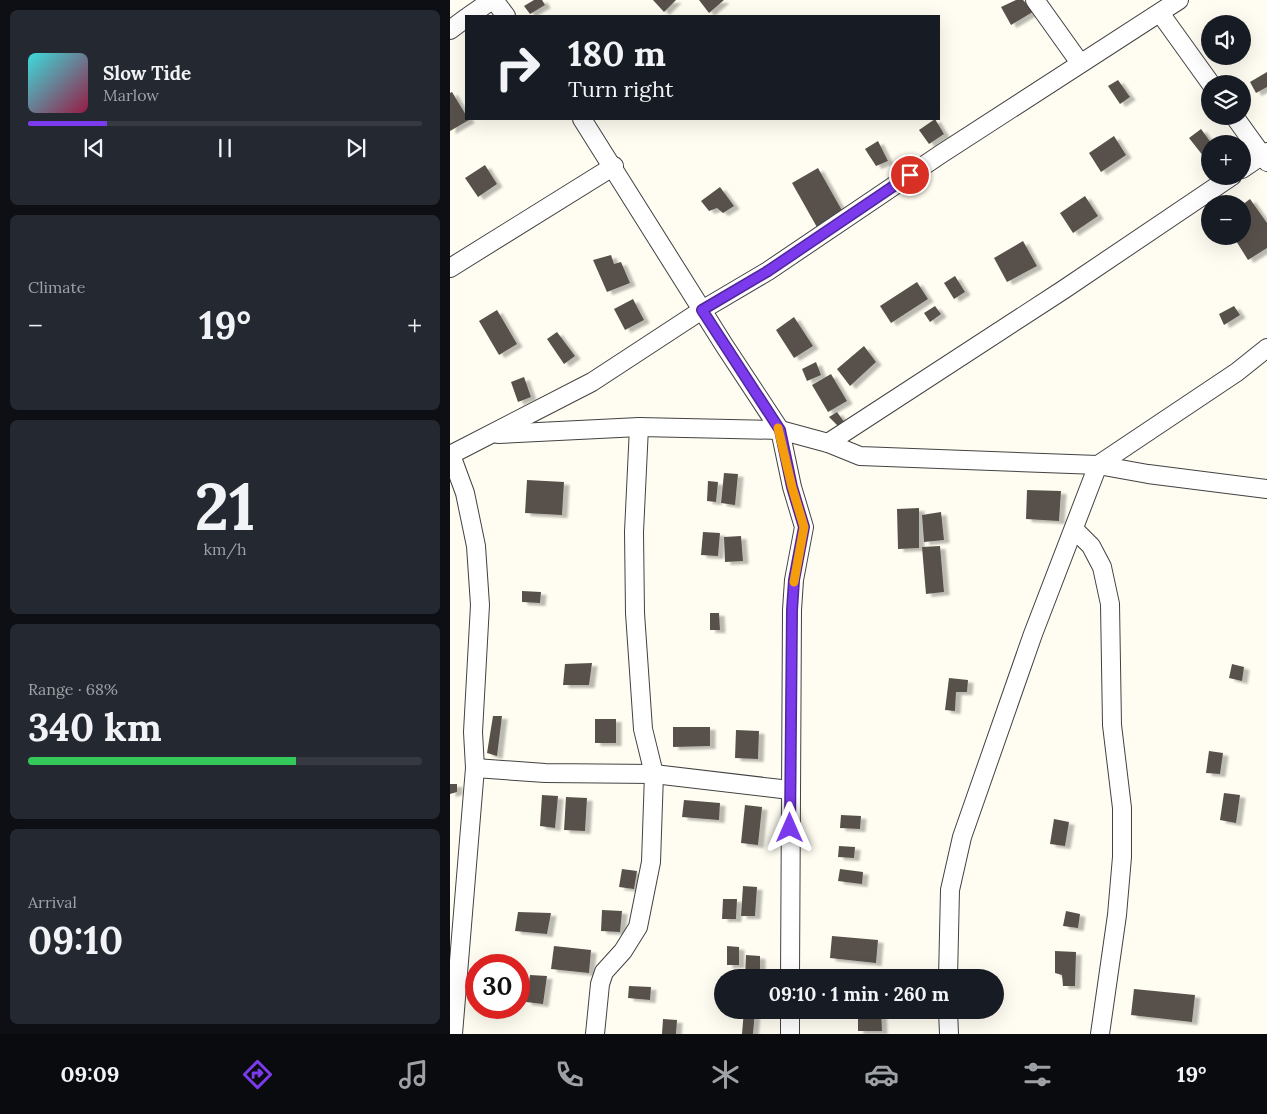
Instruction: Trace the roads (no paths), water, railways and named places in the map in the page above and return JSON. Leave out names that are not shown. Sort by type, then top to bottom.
[{"type":"street","points":[[471,15],[493,0],[505,15]]},
{"type":"street","points":[[1035,0],[1080,64]]},
{"type":"street","points":[[453,1034],[475,768],[473,732],[480,605],[476,546],[465,493],[450,455],[495,434],[592,382],[702,310],[768,271],[941,154],[1179,0]]},
{"type":"street","points":[[1160,13],[1205,75]]},
{"type":"street","points":[[450,30],[465,19]]},
{"type":"street","points":[[583,120],[614,166],[702,310],[780,430],[792,487],[804,527],[794,580],[792,610],[790,969]]},
{"type":"street","points":[[1241,125],[1265,157],[1251,164]]},
{"type":"street","points":[[450,268],[614,166]]},
{"type":"street","points":[[828,443],[1063,290],[1219,185]]},
{"type":"street","points":[[948,969],[950,890],[962,837],[1033,634],[1098,465],[1236,372],[1267,348]]},
{"type":"street","points":[[495,434],[639,427],[780,430],[828,443],[860,456],[1098,465],[1148,474],[1267,489]]},
{"type":"street","points":[[594,1034],[600,984],[604,972],[633,937],[643,908],[651,862],[654,774],[643,729],[635,613],[634,532],[639,427]]},
{"type":"street","points":[[1074,529],[1091,546],[1102,567],[1110,604],[1113,644],[1112,725],[1122,808],[1122,857],[1117,915],[1100,1034]]},
{"type":"street","points":[[475,768],[545,773],[654,774],[790,790]]},
{"type":"street","points":[[790,1019],[790,1034]]},
{"type":"street","points":[[948,1019],[948,1034]]}]
